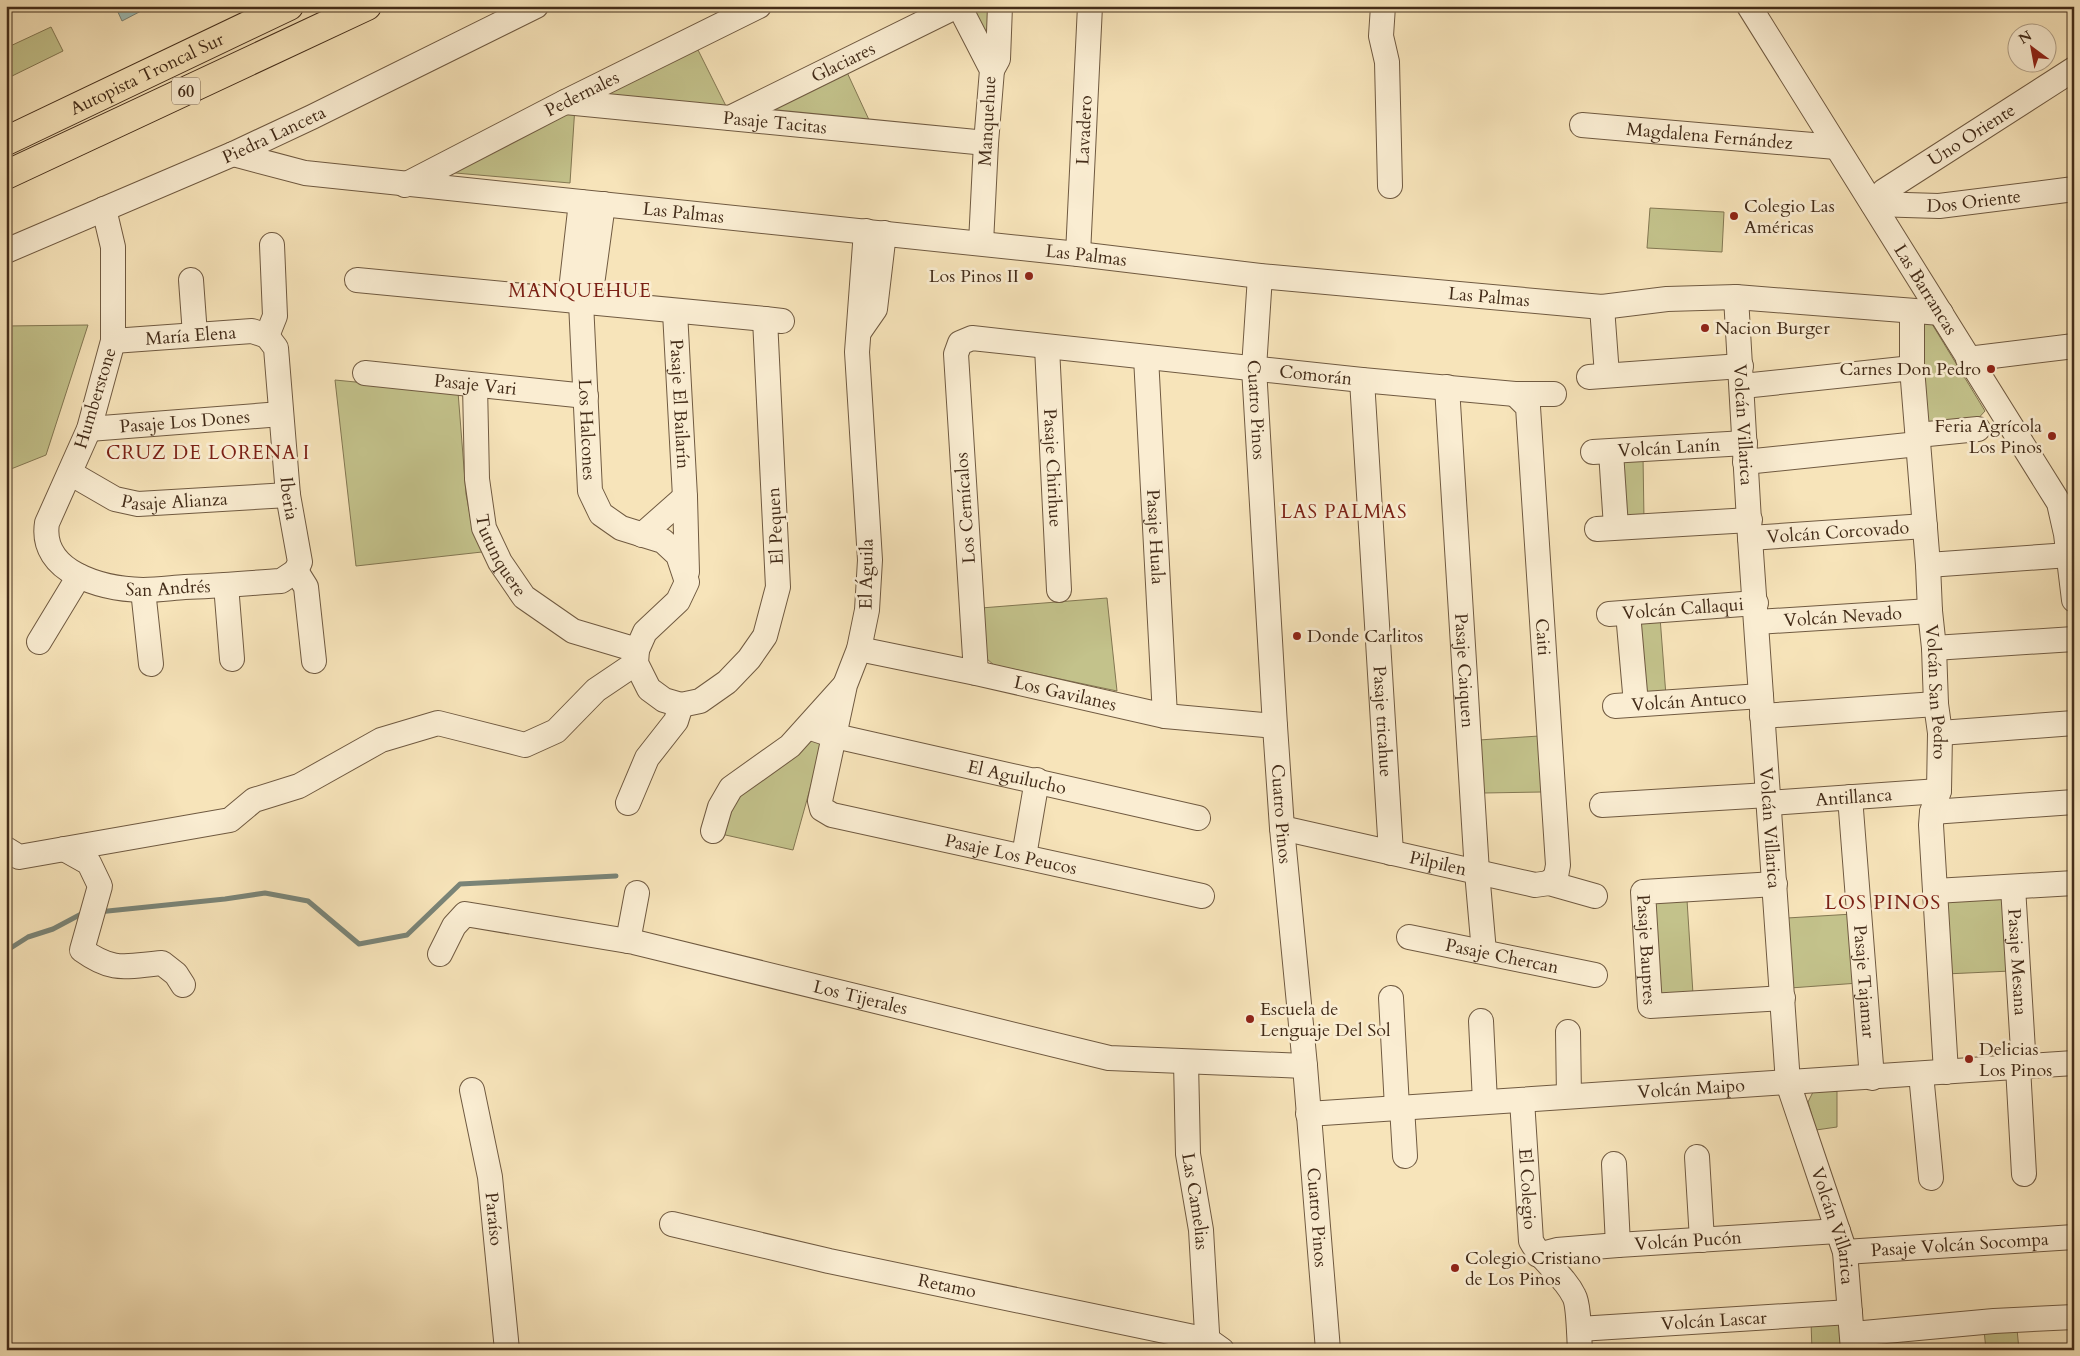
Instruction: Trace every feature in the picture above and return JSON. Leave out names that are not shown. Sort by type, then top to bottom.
[{"type":"highway","name":"Autopista Troncal Sur","points":[[6,141],[289,6]]},
{"type":"highway","name":"Autopista Troncal Sur","points":[[6,175],[367,6]]},
{"type":"street","name":"Piedra Lanceta","points":[[6,251],[233,154],[536,6]]},
{"type":"street","name":"Pedernales","points":[[405,185],[565,102],[759,6]]},
{"type":"street","name":"Manquehue","points":[[958,6],[992,70],[986,143],[982,243]]},
{"type":"street","name":"Glaciares","points":[[730,118],[958,6]]},
{"type":"street","points":[[992,70],[998,58],[1000,6]]},
{"type":"street","name":"Lavadero","points":[[1078,254],[1090,6]]},
{"type":"street","points":[[1383,6],[1381,36],[1387,62],[1390,186]]},
{"type":"street","name":"Las Barrancas","points":[[1749,6],[1774,43],[1836,147],[2059,503],[2070,541],[2074,600]]},
{"type":"street","name":"Las Barrancas","points":[[1755,6],[1774,43]]},
{"type":"street","name":"Uno Oriente","points":[[1873,204],[1884,191],[2074,69]]},
{"type":"street","name":"Pasaje Tacitas","points":[[565,102],[986,143]]},
{"type":"street","name":"Magdalena Fernández","points":[[1582,125],[1836,147]]},
{"type":"street","name":"Las Palmas","points":[[233,154],[306,174],[982,243],[1260,276],[1602,307],[1667,299],[1736,297],[1941,313]]},
{"type":"street","name":"Dos Oriente","points":[[1873,204],[1939,206],[2074,188]]},
{"type":"street","name":"Los Halcones","points":[[592,203],[571,290],[581,302],[590,491],[601,514],[621,528],[663,541],[678,555],[687,582]]},
{"type":"street","name":"Humberstone","points":[[49,550],[45,536],[47,522],[89,429],[113,341],[112,247],[104,209]]},
{"type":"street","name":"El Águila","points":[[822,810],[820,801],[845,685],[858,649],[867,610],[870,560],[857,352],[859,308],[875,232]]},
{"type":"street","points":[[267,336],[275,316],[272,245]]},
{"type":"street","name":"Cuatro Pinos","points":[[1260,276],[1254,368],[1275,726],[1282,828],[1305,1066],[1328,1350]]},
{"type":"street","points":[[191,280],[195,335]]},
{"type":"street","points":[[357,280],[674,312]]},
{"type":"street","name":"Volcán Villarica","points":[[1736,297],[1788,1083],[1842,1242],[1852,1332]]},
{"type":"street","points":[[1602,307],[1598,376],[1742,376],[1912,368]]},
{"type":"street","name":"El Pequen","points":[[674,312],[773,320],[778,588],[765,636],[748,660],[727,682],[700,701],[681,705]]},
{"type":"street","name":"Pasaje El Bailarín","points":[[674,312],[685,497],[687,582]]},
{"type":"street","name":"Volcán San Pedro","points":[[1912,312],[1912,368],[1934,648],[1936,704],[1940,732],[1936,802],[1931,825],[1946,1072]]},
{"type":"street","name":"María Elena","points":[[113,341],[252,331],[267,336]]},
{"type":"street","name":"Iberia","points":[[267,336],[276,348],[288,495],[300,562],[296,572]]},
{"type":"street","name":"Comorán","points":[[960,343],[972,338],[1362,380],[1515,394],[1554,394]]},
{"type":"street","name":"Los Cernícalos","points":[[960,343],[956,354],[976,673]]},
{"type":"street","points":[[1968,359],[2074,346]]},
{"type":"street","name":"Pasaje Chirihue","points":[[1047,347],[1059,590]]},
{"type":"street","name":"Pasaje Huala","points":[[1146,357],[1165,716]]},
{"type":"street","name":"Pasaje Vari","points":[[365,373],[586,396]]},
{"type":"street","name":"Pasaje tricahue","points":[[1362,380],[1391,853]]},
{"type":"street","name":"Tutunquere","points":[[475,385],[477,479],[484,528],[500,562],[524,597],[573,631],[637,657]]},
{"type":"street","name":"Pasaje Caiquen","points":[[1447,387],[1476,872],[1484,952]]},
{"type":"street","name":"Caiti","points":[[1515,394],[1528,407],[1558,865],[1556,876],[1548,883]]},
{"type":"street","name":"Pasaje Los Dones","points":[[89,429],[281,414]]},
{"type":"street","name":"Volcán Lanín","points":[[1607,528],[1602,452],[1745,452],[1918,440],[1978,429]]},
{"type":"street","name":"Pasaje Alianza","points":[[70,473],[115,499],[138,504],[288,495]]},
{"type":"street","points":[[642,534],[685,497]]},
{"type":"street","name":"Volcán Corcovado","points":[[1607,528],[1750,529],[1924,526]]},
{"type":"street","points":[[1928,565],[2070,541]]},
{"type":"street","name":"San Andrés","points":[[49,550],[57,562],[79,576],[111,586],[143,590],[280,581],[296,572]]},
{"type":"street","points":[[296,572],[306,587],[314,661]]},
{"type":"street","points":[[39,642],[79,576]]},
{"type":"street","points":[[6,849],[19,856],[230,820],[254,800],[299,786],[381,740],[438,723],[525,745],[556,732],[596,690],[637,657],[645,632],[678,601],[687,582]]},
{"type":"street","points":[[226,585],[232,659]]},
{"type":"street","points":[[143,590],[150,664]]},
{"type":"street","name":"Volcán Nevado","points":[[1757,612],[1930,611]]},
{"type":"street","name":"Volcán Callaqui","points":[[1626,705],[1619,614],[1757,612]]},
{"type":"street","points":[[1934,648],[2074,639]]},
{"type":"street","name":"Los Gavilanes","points":[[858,649],[976,673],[1165,716],[1275,726]]},
{"type":"street","points":[[628,803],[647,758],[676,721],[681,705],[664,700],[649,688],[637,657]]},
{"type":"street","points":[[713,831],[720,807],[730,788],[790,746],[845,685]]},
{"type":"street","name":"Volcán Antuco","points":[[1626,705],[1936,704]]},
{"type":"street","points":[[1940,732],[2074,723]]},
{"type":"street","name":"El Aguilucho","points":[[808,727],[835,736],[1037,780],[1050,786],[1198,818]]},
{"type":"street","points":[[1024,856],[1037,780]]},
{"type":"street","name":"Antillanca","points":[[1602,805],[1850,797],[1936,802],[2074,802]]},
{"type":"street","name":"Pasaje Tajamar","points":[[1850,797],[1872,1078]]},
{"type":"street","name":"Pasaje Los Peucos","points":[[822,810],[832,815],[1202,896]]},
{"type":"street","name":"Pilpilen","points":[[1282,828],[1534,885],[1548,883],[1595,896]]},
{"type":"street","points":[[64,849],[89,863],[100,886],[82,950],[97,961],[115,967],[162,963],[176,974],[183,985]]},
{"type":"street","points":[[1935,891],[2074,883]]},
{"type":"street","name":"Pasaje Baupres","points":[[1775,884],[1643,892],[1650,1006],[1783,998]]},
{"type":"street","name":"Pasaje Mesana","points":[[2013,887],[2024,1174]]},
{"type":"street","points":[[628,941],[637,893]]},
{"type":"street","name":"Los Tijerales","points":[[440,954],[454,926],[465,914],[628,941],[1109,1058],[1305,1066]]},
{"type":"street","name":"Pasaje Chercan","points":[[1410,937],[1595,975]]},
{"type":"street","points":[[1391,998],[1404,1156]]},
{"type":"street","points":[[1481,1021],[1485,1102]]},
{"type":"street","points":[[1568,1032],[1569,1096]]},
{"type":"street","name":"Las Camelias","points":[[1186,1062],[1188,1154],[1201,1230],[1212,1347]]},
{"type":"street","name":"Volcán Maipo","points":[[1308,1114],[1872,1078],[2074,1063]]},
{"type":"street","points":[[1921,1074],[1931,1178]]},
{"type":"street","name":"Paraíso","points":[[472,1090],[490,1177],[508,1350]]},
{"type":"street","name":"El Colegio","points":[[1522,1100],[1530,1241],[1538,1255],[1576,1297],[1579,1339]]},
{"type":"street","points":[[1697,1157],[1702,1240]]},
{"type":"street","points":[[1614,1164],[1618,1245]]},
{"type":"street","name":"Retamo","points":[[672,1224],[1212,1347]]},
{"type":"street","name":"Pasaje Volcán Socompa","points":[[1842,1242],[2074,1237]]},
{"type":"street","name":"Volcán Pucón","points":[[1538,1255],[1557,1250],[1702,1240],[1842,1242]]},
{"type":"street","name":"Volcán Lascar","points":[[1579,1339],[1852,1332],[2074,1316]]},
{"type":"shaded area","points":[[971,6],[994,6],[993,49]]},
{"type":"shaded area","points":[[51,27],[63,51],[10,77],[6,69],[6,48]]},
{"type":"shaded area","points":[[696,46],[728,110],[591,99]]},
{"type":"shaded area","points":[[845,68],[870,122],[760,110]]},
{"type":"shaded area","points":[[575,106],[570,183],[444,172]]},
{"type":"shaded area","points":[[1650,208],[1724,212],[1722,252],[1647,248]]},
{"type":"shaded area","points":[[1917,323],[1932,324],[1985,411],[1974,423],[1923,428]]},
{"type":"shaded area","points":[[88,325],[46,455],[6,471],[6,326]]},
{"type":"shaded area","points":[[335,380],[458,392],[466,494],[471,520],[482,552],[356,566]]},
{"type":"shaded area","points":[[1612,453],[1643,456],[1644,520],[1615,523]]},
{"type":"shaded area","points":[[1107,598],[1117,691],[994,665],[987,659],[981,608]]},
{"type":"shaded area","points":[[1660,617],[1666,696],[1640,699],[1635,619]]},
{"type":"shaded area","points":[[1539,736],[1542,792],[1484,793],[1479,740]]},
{"type":"shaded area","points":[[812,738],[823,742],[793,850],[721,834],[729,807],[742,790]]},
{"type":"shaded area","points":[[2007,894],[2011,971],[1945,974],[1941,899]]},
{"type":"shaded area","points":[[1650,900],[1687,900],[1693,994],[1656,996]]},
{"type":"shaded area","points":[[1853,914],[1859,983],[1790,988],[1787,918]]},
{"type":"shaded area","points":[[1837,1091],[1837,1127],[1816,1130],[1808,1102],[1813,1092]]},
{"type":"shaded area","points":[[1840,1320],[1842,1350],[1812,1350],[1811,1322]]},
{"type":"shaded area","points":[[2017,1329],[2019,1350],[1986,1350],[1984,1330]]},
{"type":"water","points":[[125,6],[141,6],[143,10],[122,21],[117,10]]},
{"type":"waterway","points":[[98,912],[265,893],[308,901],[359,944],[407,935],[460,884],[616,876]]},
{"type":"waterway","points":[[6,951],[28,937],[53,929],[85,912]]},
{"type":"place","name":"Colegio Las Américas","points":[[1734,216]]},
{"type":"place","name":"Los Pinos II","points":[[1029,276]]},
{"type":"place","name":"Nacion Burger","points":[[1705,328]]},
{"type":"place","name":"Carnes Don Pedro","points":[[1991,369]]},
{"type":"place","name":"Feria Agrícola Los Pinos","points":[[2052,436]]},
{"type":"place","name":"Donde Carlitos","points":[[1297,636]]},
{"type":"place","name":"Escuela de Lenguaje Del Sol","points":[[1250,1019]]},
{"type":"place","name":"Delicias Los Pinos","points":[[1969,1059]]},
{"type":"place","name":"Colegio Cristiano de Los Pinos","points":[[1455,1268]]},
{"type":"district","name":"MANQUEHUE","points":[[580,290]]},
{"type":"district","name":"CRUZ DE LORENA I","points":[[208,452]]},
{"type":"district","name":"LAS PALMAS","points":[[1344,511]]},
{"type":"district","name":"LOS PINOS","points":[[1883,902]]}]
